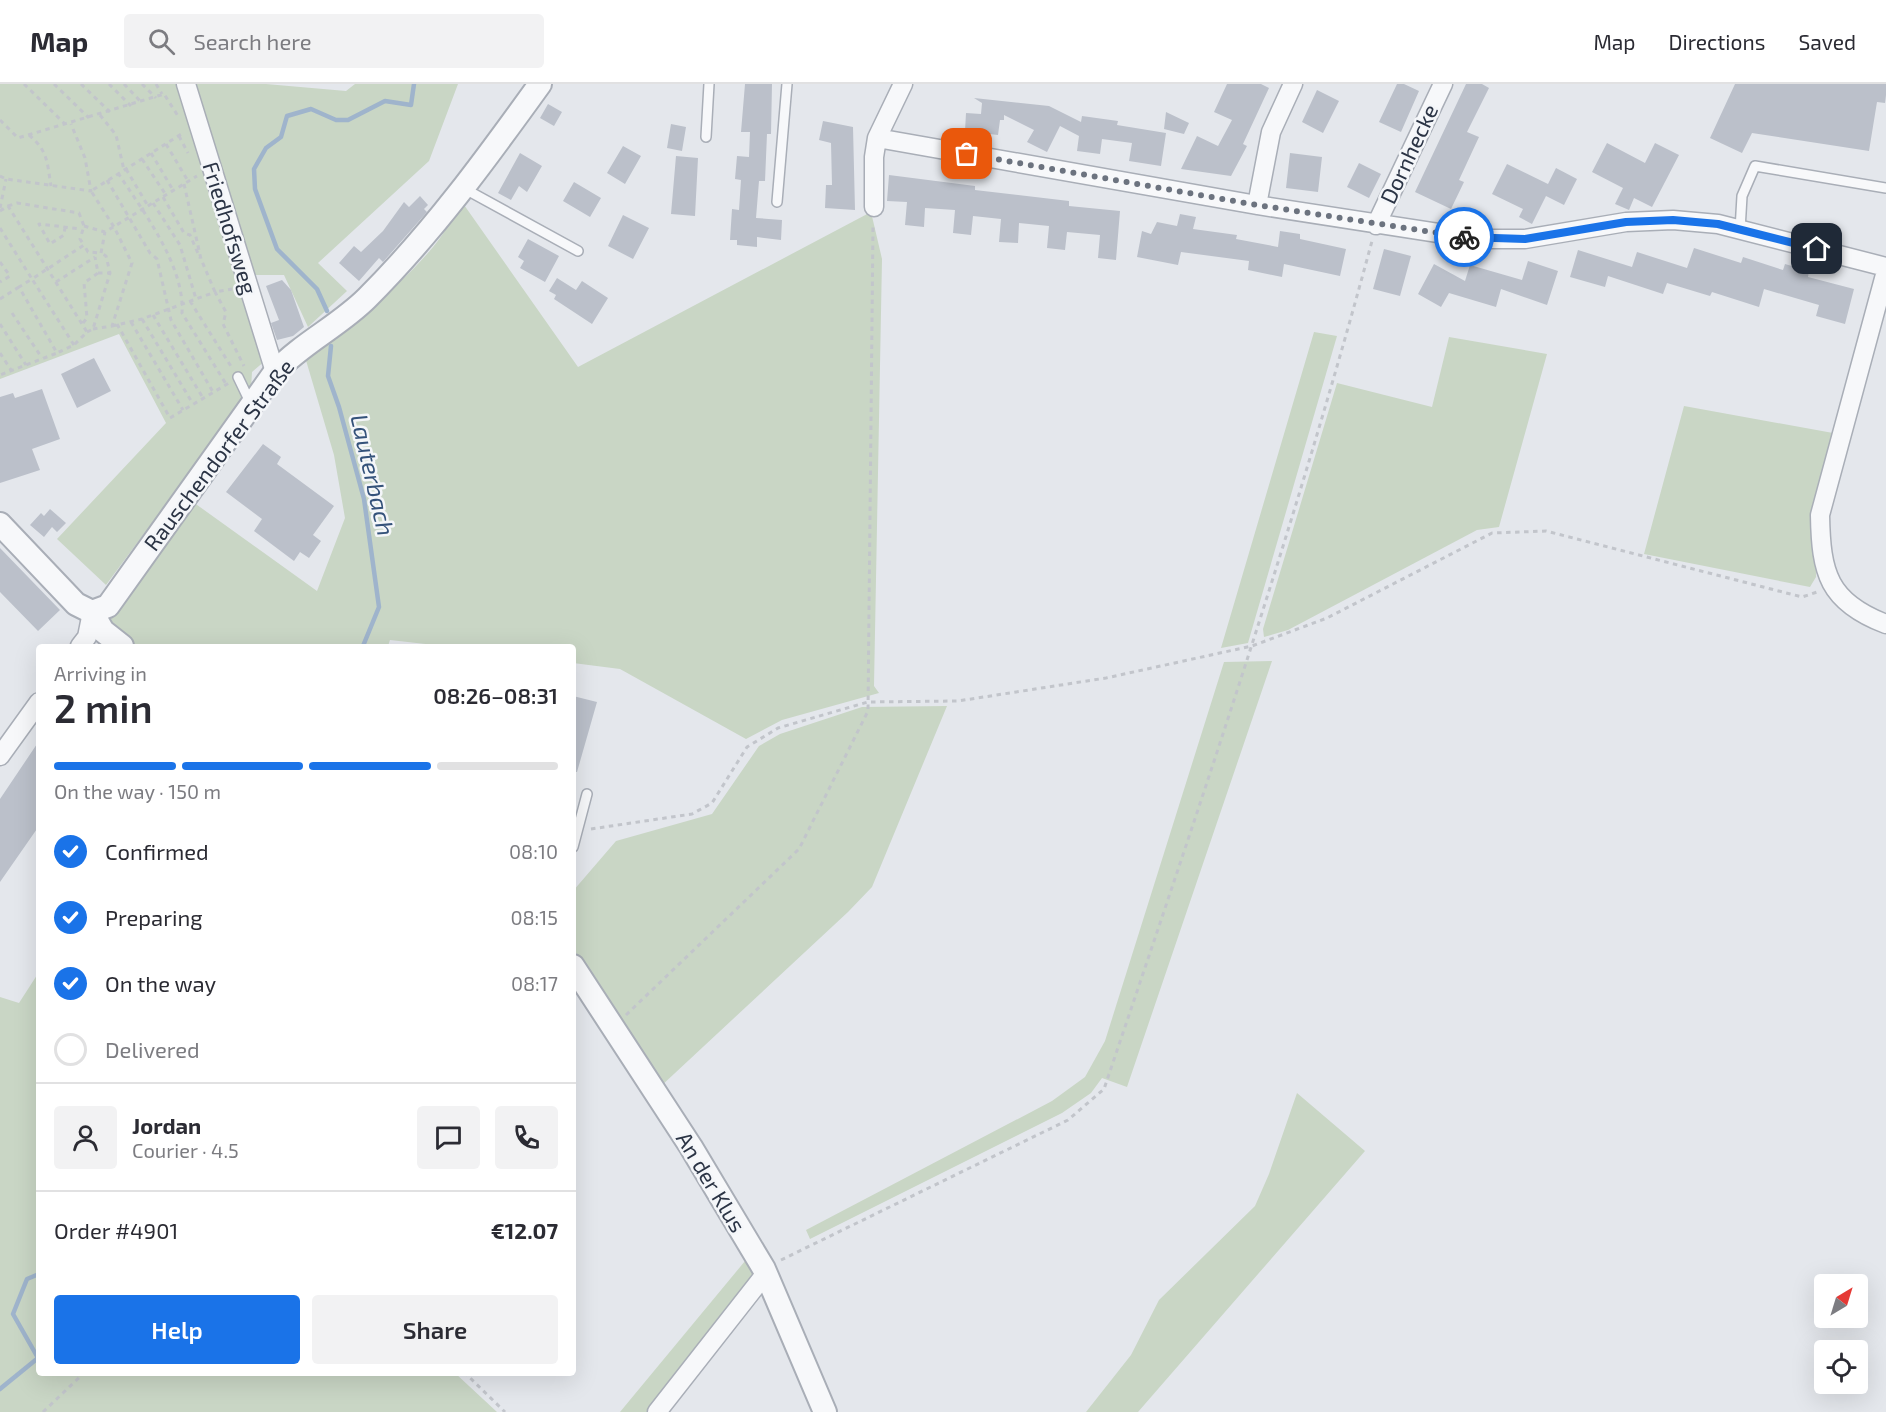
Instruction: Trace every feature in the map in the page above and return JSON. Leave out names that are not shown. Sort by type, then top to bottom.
[{"type":"street","name":"Friedhofsweg","points":[[186,84],[275,372]]},
{"type":"street","name":"Rauschendorfer Straße","points":[[92,612],[108,606],[275,372],[290,357],[365,300],[432,230],[465,189],[540,84]]},
{"type":"street","points":[[874,207],[874,157],[877,138],[903,84]]},
{"type":"street","points":[[1257,205],[1270,132],[1293,84]]},
{"type":"street","name":"Dornhecke","points":[[1376,225],[1443,84]]},
{"type":"street","points":[[877,138],[1257,205],[1477,239],[1525,239],[1626,222],[1673,220],[1718,224],[1886,269],[1820,515],[1821,555],[1833,587],[1859,611],[1886,624]]},
{"type":"street","points":[[0,524],[76,604],[92,612],[103,631],[119,644]]},
{"type":"street","points":[[82,644],[87,637],[92,612]]},
{"type":"street","points":[[0,756],[36,706]]},
{"type":"street","name":"An der Klus","points":[[576,971],[691,1147],[765,1271],[825,1412]]},
{"type":"street","points":[[657,1412],[765,1271]]},
{"type":"lane","points":[[706,137],[709,84]]},
{"type":"lane","points":[[777,202],[787,84]]},
{"type":"lane","points":[[1740,230],[1742,196],[1755,166],[1886,188]]},
{"type":"lane","points":[[465,189],[578,251]]},
{"type":"lane","points":[[238,377],[252,406]]},
{"type":"lane","points":[[576,835],[587,794]]},
{"type":"path","points":[[24,84],[65,124]]},
{"type":"path","points":[[54,84],[90,118]]},
{"type":"path","points":[[81,84],[110,112]]},
{"type":"path","points":[[109,84],[131,106]]},
{"type":"path","points":[[124,84],[142,103]]},
{"type":"path","points":[[142,84],[156,98]]},
{"type":"path","points":[[0,120],[18,138],[156,98],[163,94],[156,84]]},
{"type":"path","points":[[100,115],[116,135],[125,169],[148,206]]},
{"type":"path","points":[[71,124],[85,158],[91,191],[114,227],[132,263],[112,326]]},
{"type":"path","points":[[0,176],[6,179],[91,191],[190,129]]},
{"type":"path","points":[[28,134],[41,145],[46,155],[51,186]]},
{"type":"path","points":[[166,144],[188,181]]},
{"type":"path","points":[[151,153],[173,191]]},
{"type":"path","points":[[142,159],[184,233],[190,235],[197,256],[201,259]]},
{"type":"path","points":[[118,173],[171,258],[182,313],[226,384]]},
{"type":"path","points":[[65,227],[64,236],[50,244],[39,224],[83,228],[105,232],[201,174]]},
{"type":"path","points":[[0,184],[6,179]]},
{"type":"path","points":[[0,209],[6,179]]},
{"type":"path","points":[[107,180],[150,253],[157,259],[171,320],[213,392]]},
{"type":"path","points":[[117,324],[170,418],[247,372],[223,324],[226,312],[201,259],[184,184]]},
{"type":"path","points":[[0,209],[17,203],[79,213],[83,228],[80,238],[88,252],[95,256]]},
{"type":"path","points":[[153,203],[180,245],[196,298]]},
{"type":"path","points":[[8,206],[87,332]]},
{"type":"path","points":[[613,1027],[799,849],[868,711],[874,207]]},
{"type":"path","points":[[765,1271],[1068,1120],[1104,1089],[1251,646],[1343,347],[1376,225]]},
{"type":"path","points":[[0,228],[74,345]]},
{"type":"path","points":[[101,253],[105,232]]},
{"type":"path","points":[[0,299],[84,245]]},
{"type":"path","points":[[56,282],[101,253]]},
{"type":"path","points":[[93,329],[110,273],[106,256],[101,253]]},
{"type":"path","points":[[95,256],[98,273]]},
{"type":"path","points":[[0,262],[10,276],[0,282]]},
{"type":"path","points":[[82,323],[87,318],[84,283],[98,273],[110,273]]},
{"type":"path","points":[[19,287],[57,353]]},
{"type":"path","points":[[0,375],[74,345],[93,329],[142,319],[196,298],[234,289]]},
{"type":"path","points":[[190,301],[238,377]]},
{"type":"path","points":[[12,313],[42,358]]},
{"type":"path","points":[[153,315],[202,398]]},
{"type":"path","points":[[142,319],[193,404]]},
{"type":"path","points":[[131,322],[183,410]]},
{"type":"path","points":[[0,324],[26,365]]},
{"type":"path","points":[[0,353],[11,370]]},
{"type":"path","points":[[577,831],[692,814],[712,803],[747,747],[778,728],[868,702],[970,699],[1106,678],[1251,646],[1327,618],[1492,533],[1546,531],[1802,597],[1833,587]]},
{"type":"path","points":[[44,1412],[82,1376]]},
{"type":"path","points":[[468,1376],[505,1412]]},
{"type":"green space","points":[[0,84],[181,84],[209,169],[236,280],[266,360],[252,372],[251,389],[106,585],[57,539],[166,423],[119,334],[0,379]]},
{"type":"green space","points":[[193,84],[266,84],[346,91],[355,84],[458,84],[429,161],[318,263],[347,291],[308,327],[284,275],[252,275]]},
{"type":"green space","points":[[462,202],[578,367],[871,212],[882,259],[874,686],[879,693],[782,720],[746,739],[620,669],[576,663],[576,644],[425,644],[390,640],[389,644],[130,644],[114,631],[110,615],[193,502],[317,591],[345,518],[334,455],[305,357],[358,318],[395,286],[427,254],[449,225]]},
{"type":"green space","points":[[1314,332],[1337,336],[1248,643],[1221,648]]},
{"type":"green space","points":[[1449,337],[1547,354],[1499,527],[1477,530],[1288,630],[1264,637],[1263,629],[1337,383],[1432,407]]},
{"type":"green space","points":[[1684,406],[1833,433],[1816,508],[1816,577],[1810,587],[1644,554]]},
{"type":"green space","points":[[1272,661],[1127,1087],[1102,1078],[1091,1093],[1062,1113],[810,1239],[806,1230],[1052,1101],[1085,1077],[1105,1041],[1224,662]]},
{"type":"green space","points":[[947,706],[872,887],[660,1087],[576,953],[576,888],[616,841],[712,814],[759,746],[780,734],[862,707]]},
{"type":"green space","points":[[36,977],[36,1376],[458,1376],[497,1412],[0,1412],[0,997],[19,1003]]},
{"type":"green space","points":[[1297,1093],[1365,1151],[1138,1412],[1086,1412],[1131,1355],[1159,1300],[1255,1206],[1269,1174]]},
{"type":"green space","points":[[750,1255],[754,1272],[748,1287],[650,1412],[620,1412]]},
{"type":"building","points":[[745,84],[772,84],[771,134],[767,134],[765,181],[759,181],[756,218],[782,220],[781,240],[757,237],[757,247],[737,245],[737,240],[730,240],[732,209],[739,210],[741,180],[735,179],[737,156],[749,157],[750,132],[741,132]]},
{"type":"building","points":[[1227,84],[1261,84],[1269,88],[1243,144],[1247,146],[1231,176],[1181,169],[1197,136],[1218,146],[1232,120],[1214,112]]},
{"type":"building","points":[[1397,84],[1404,84],[1419,91],[1401,132],[1379,122]]},
{"type":"building","points":[[1466,84],[1482,84],[1489,88],[1467,132],[1479,137],[1459,180],[1464,182],[1451,209],[1415,192]]},
{"type":"building","points":[[1735,84],[1886,84],[1886,95],[1885,103],[1877,102],[1869,151],[1752,133],[1742,153],[1710,138]]},
{"type":"building","points":[[1317,90],[1339,101],[1323,133],[1302,122]]},
{"type":"building","points":[[974,98],[1049,106],[1081,122],[1082,116],[1118,121],[1117,125],[1166,133],[1161,166],[1129,161],[1132,143],[1102,139],[1100,154],[1077,151],[1079,136],[1060,126],[1047,152],[1027,142],[1034,130],[1004,115],[1004,120],[1000,120],[998,135],[965,131],[966,113],[981,114],[982,103]]},
{"type":"building","points":[[548,104],[562,112],[554,126],[540,118]]},
{"type":"building","points":[[1166,112],[1189,123],[1184,134],[1164,129]]},
{"type":"building","points":[[823,121],[853,127],[855,210],[825,208],[826,185],[832,185],[831,143],[819,140]]},
{"type":"building","points":[[671,124],[686,127],[682,151],[667,148]]},
{"type":"building","points":[[1607,143],[1645,163],[1655,143],[1679,155],[1652,207],[1634,198],[1629,210],[1615,204],[1623,188],[1592,172]]},
{"type":"building","points":[[623,146],[641,156],[625,184],[607,173]]},
{"type":"building","points":[[520,153],[542,166],[527,192],[519,186],[511,200],[498,193]]},
{"type":"building","points":[[1290,153],[1322,157],[1318,192],[1286,188]]},
{"type":"building","points":[[676,156],[698,158],[695,216],[671,214]]},
{"type":"building","points":[[1359,163],[1381,174],[1369,198],[1347,187]]},
{"type":"building","points":[[1507,164],[1548,184],[1556,168],[1577,179],[1564,205],[1546,196],[1532,224],[1519,217],[1523,209],[1492,194]]},
{"type":"building","points":[[889,175],[975,186],[975,190],[1069,201],[1069,206],[1120,211],[1116,260],[1098,258],[1100,235],[1067,232],[1065,250],[1047,248],[1049,226],[1019,223],[1018,243],[999,242],[1001,219],[973,216],[971,235],[953,233],[955,210],[925,208],[924,227],[905,225],[907,202],[887,201]]},
{"type":"building","points":[[574,182],[601,198],[590,217],[563,201]]},
{"type":"building","points":[[420,196],[428,205],[424,209],[427,212],[383,262],[379,258],[359,281],[339,263],[354,246],[361,252],[383,231],[404,202],[409,207]]},
{"type":"building","points":[[1180,214],[1196,217],[1193,229],[1237,235],[1236,239],[1278,247],[1280,231],[1300,234],[1300,239],[1346,249],[1340,276],[1284,264],[1282,277],[1248,270],[1249,261],[1181,252],[1178,265],[1137,257],[1142,231],[1151,234],[1157,222],[1177,226]]},
{"type":"building","points":[[623,215],[649,228],[633,259],[608,246]]},
{"type":"building","points":[[528,239],[559,256],[545,282],[520,268],[524,261],[518,257]]},
{"type":"building","points":[[1694,248],[1741,263],[1743,257],[1783,270],[1785,264],[1809,271],[1808,277],[1854,289],[1845,324],[1816,316],[1819,305],[1764,289],[1759,307],[1712,292],[1710,296],[1667,283],[1663,294],[1608,276],[1605,287],[1570,277],[1578,250],[1632,267],[1637,252],[1687,268]]},
{"type":"building","points":[[1384,249],[1411,256],[1400,296],[1373,289]]},
{"type":"building","points":[[1528,261],[1558,271],[1547,305],[1501,289],[1496,307],[1449,293],[1441,307],[1418,294],[1434,264],[1465,281],[1470,265],[1522,280]]},
{"type":"building","points":[[557,278],[576,290],[582,281],[608,298],[592,324],[554,299],[556,295],[549,291]]},
{"type":"building","points":[[282,280],[291,290],[304,327],[293,336],[277,340],[271,323],[279,320],[266,286]]},
{"type":"building","points":[[94,358],[111,391],[77,408],[61,374]]},
{"type":"building","points":[[42,389],[60,439],[32,449],[40,470],[0,483],[0,397],[13,393],[15,398]]},
{"type":"building","points":[[263,444],[281,457],[277,464],[334,506],[313,535],[321,541],[309,558],[300,552],[294,561],[254,531],[262,519],[226,492]]},
{"type":"building","points":[[50,509],[66,523],[57,532],[52,527],[44,537],[30,525],[41,513],[44,516]]},
{"type":"building","points":[[0,548],[60,610],[38,631],[0,592]]},
{"type":"building","points":[[576,697],[597,702],[576,772]]},
{"type":"building","points":[[36,745],[36,830],[0,882],[0,799]]},
{"type":"waterway","name":"Lauterbach","points":[[327,311],[317,289],[277,249],[255,189],[254,169],[266,148],[281,137],[287,116],[311,109],[336,120],[348,120],[385,101],[411,105],[414,84]]},
{"type":"waterway","name":"Lauterbach","points":[[331,346],[328,376],[339,407],[364,499],[379,607],[364,644]]},
{"type":"waterway","name":"Lauterbach","points":[[36,1275],[27,1279],[13,1314],[36,1354]]},
{"type":"waterway","name":"Lauterbach","points":[[0,1389],[36,1360]]},
{"type":"way so far","points":[[967,154],[1376,225],[1464,237]]},
{"type":"route","points":[[1464,237],[1525,239],[1626,222],[1673,220],[1718,224],[1817,249]]}]
